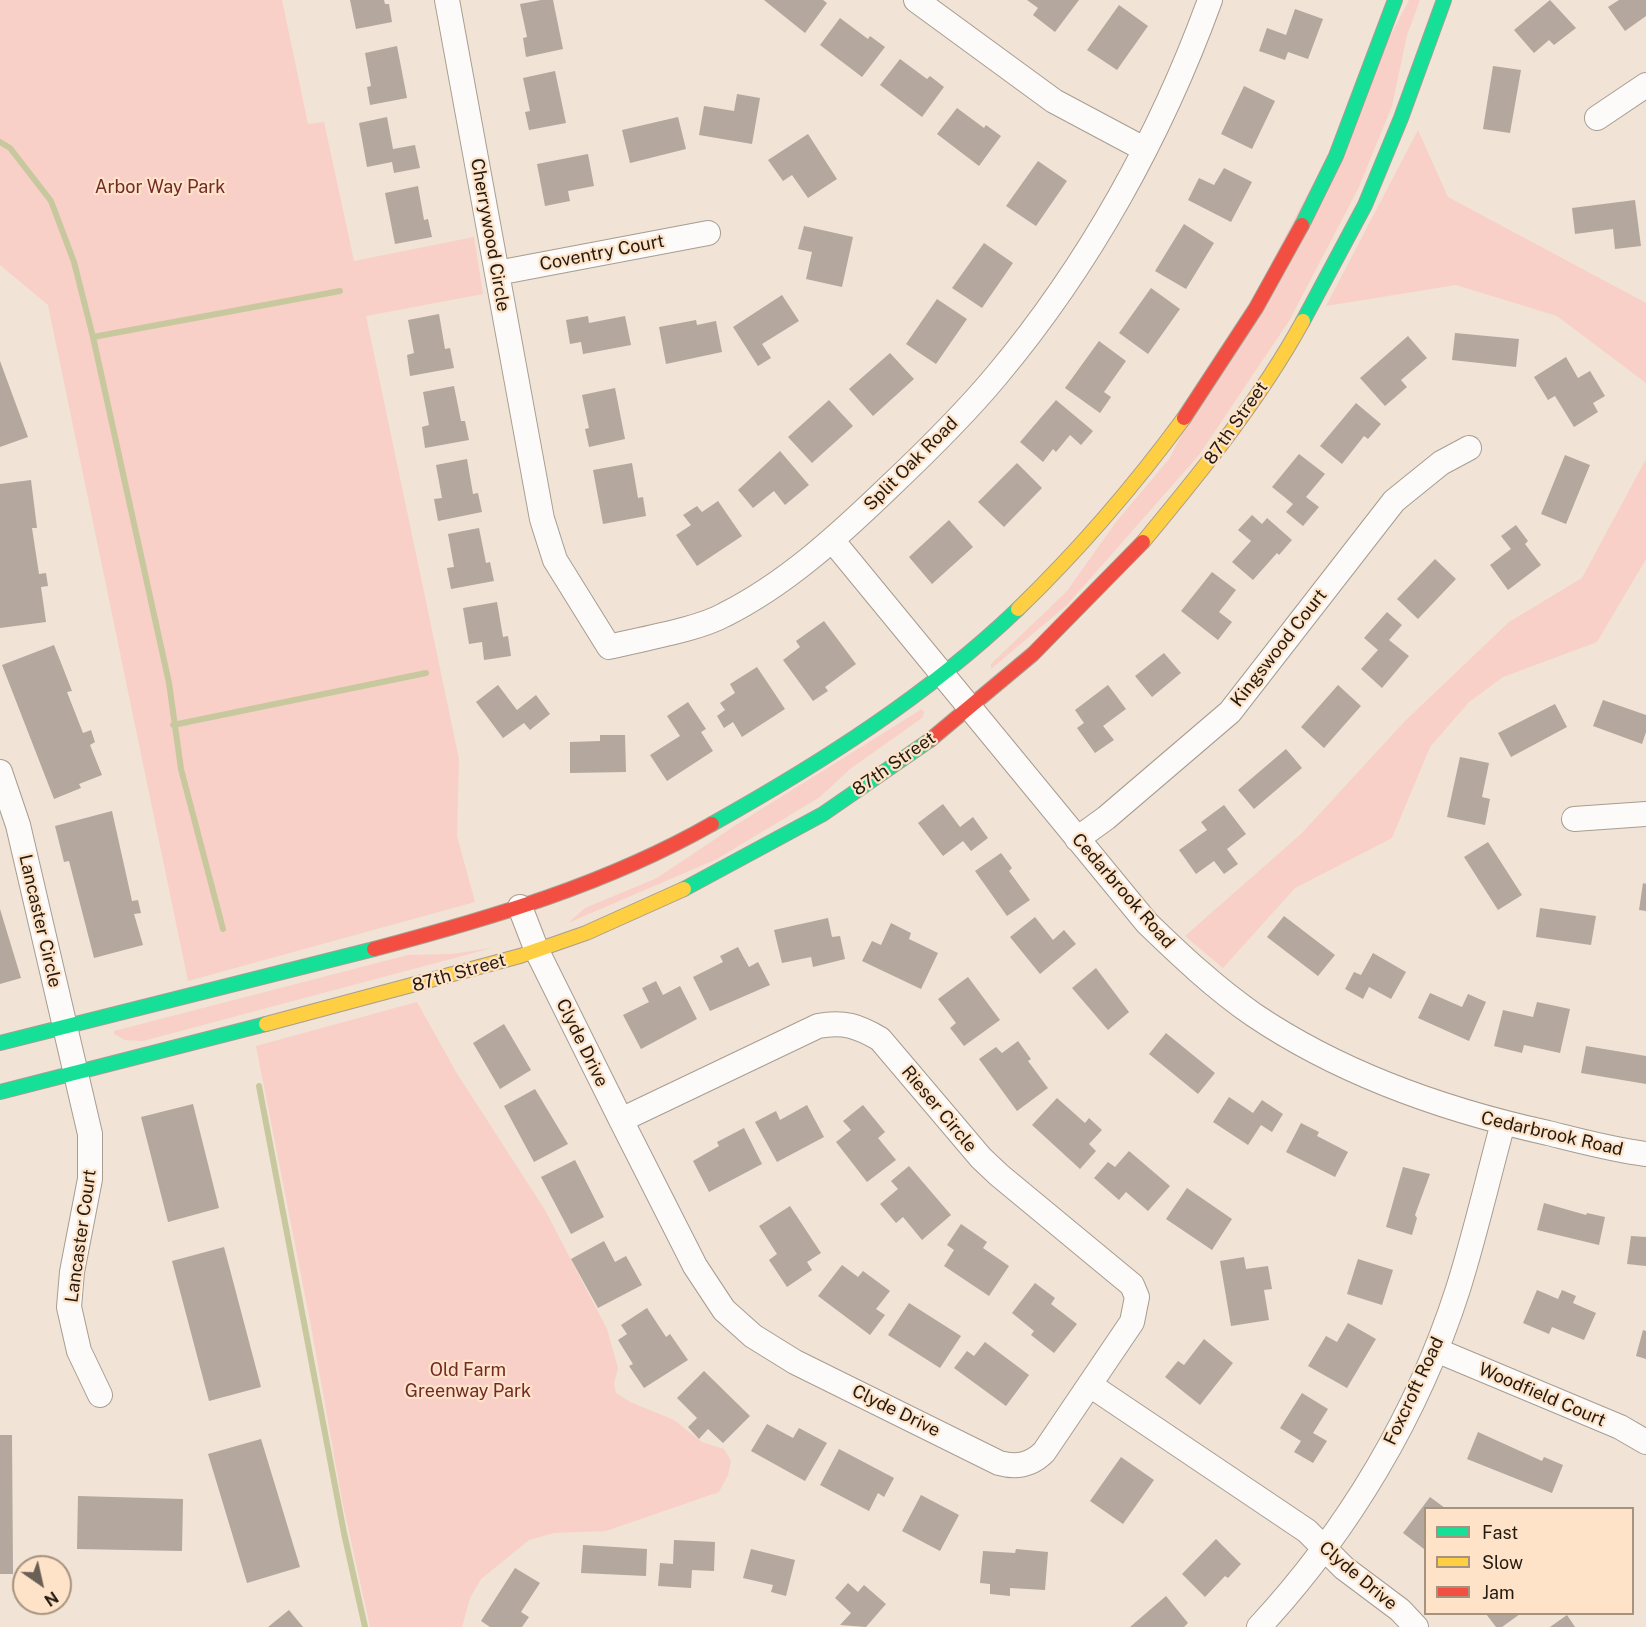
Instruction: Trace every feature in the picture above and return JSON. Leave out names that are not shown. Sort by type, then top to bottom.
[{"type":"street","name":"Cherrywood Circle","points":[[447,0],[533,470]]},
{"type":"street","points":[[916,0],[1054,101],[1144,149]]},
{"type":"street","name":"Split Oak Road","points":[[533,470],[550,548],[609,647],[724,615],[781,580],[832,540],[936,442],[996,376],[1039,321],[1101,228],[1168,104],[1210,0]]},
{"type":"street","points":[[0,1043],[390,945],[520,907],[612,874],[695,835],[793,778],[906,702],[942,674],[1044,584],[1143,471],[1204,390],[1277,274],[1315,201],[1395,0]]},
{"type":"street","name":"87th Street","points":[[0,1092],[378,996],[537,951],[641,910],[721,872],[818,817],[971,710],[1069,621],[1121,567],[1170,512],[1253,400],[1320,293],[1353,231],[1402,115],[1444,0]]},
{"type":"street","points":[[1597,118],[1646,85]]},
{"type":"street","name":"Coventry Court","points":[[497,273],[708,233]]},
{"type":"street","name":"Kingswood Court","points":[[1077,839],[1106,818],[1230,712],[1394,501],[1441,463],[1469,448]]},
{"type":"street","name":"Cedarbrook Road","points":[[832,540],[1147,922],[1189,963],[1252,1014],[1294,1040],[1376,1081],[1478,1117],[1646,1154]]},
{"type":"street","name":"Lancaster Circle","points":[[0,772],[18,825],[76,1073]]},
{"type":"street","points":[[1574,819],[1646,814]]},
{"type":"street","name":"Clyde Drive","points":[[520,907],[537,951],[695,1266],[724,1310],[753,1336],[786,1357],[1008,1466],[1027,1464],[1036,1460],[1090,1385],[1307,1531],[1344,1568],[1400,1610],[1416,1627]]},
{"type":"street","name":"Rieser Circle","points":[[621,1120],[818,1026],[848,1023],[864,1029],[880,1039],[987,1164],[1132,1285],[1137,1297],[1132,1322],[1090,1385]]},
{"type":"street","name":"Lancaster Court","points":[[76,1073],[90,1134],[91,1160],[69,1307],[79,1351],[100,1395]]},
{"type":"street","name":"Foxcroft Road","points":[[1259,1627],[1324,1550],[1395,1436],[1436,1350],[1458,1291],[1503,1123]]},
{"type":"street","name":"Woodfield Court","points":[[1436,1350],[1620,1427],[1646,1442]]},
{"type":"green space","name":"Arbor Way Park","points":[[0,0],[282,0],[308,124],[324,122],[354,261],[474,237],[483,294],[366,316],[459,759],[457,836],[475,902],[188,981],[48,305],[0,265]]},
{"type":"green space","points":[[1409,0],[1420,0],[1407,35],[1392,106],[1358,189],[1289,321],[1199,455],[1067,605],[991,669],[991,664],[1067,591],[1116,522],[1169,459]]},
{"type":"green space","points":[[1418,130],[1448,197],[1646,303],[1646,383],[1557,316],[1456,285],[1326,306]]},
{"type":"green space","points":[[1646,459],[1646,559],[1597,642],[1503,677],[1469,702],[1430,747],[1392,838],[1295,888],[1223,968],[1185,936],[1301,834],[1405,721],[1509,622],[1582,578]]},
{"type":"green space","points":[[922,709],[924,713],[922,718],[850,769],[820,797],[717,859],[568,923],[585,908],[657,878],[736,825]]},
{"type":"green space","points":[[492,948],[143,1041],[125,1040],[114,1034],[114,1031],[408,955],[452,954]]},
{"type":"green space","name":"Old Farm Greenway Park","points":[[417,1002],[456,1072],[545,1210],[607,1329],[618,1368],[614,1384],[616,1393],[630,1402],[674,1420],[702,1442],[724,1449],[731,1461],[728,1475],[719,1492],[606,1531],[554,1533],[529,1540],[481,1579],[470,1598],[462,1627],[370,1627],[342,1500],[311,1326],[256,1046]]},
{"type":"building","points":[[350,0],[384,0],[385,4],[389,4],[392,22],[356,29]]},
{"type":"building","points":[[553,0],[563,49],[526,57],[523,38],[527,37],[520,4]]},
{"type":"building","points":[[764,0],[823,0],[827,3],[805,33]]},
{"type":"building","points":[[1027,0],[1079,0],[1055,32],[1033,15],[1038,8]]},
{"type":"building","points":[[1550,0],[1576,28],[1554,45],[1549,40],[1534,53],[1514,30]]},
{"type":"building","points":[[1619,0],[1646,0],[1646,16],[1625,31],[1608,7]]},
{"type":"building","points":[[1119,5],[1148,26],[1117,70],[1087,50]]},
{"type":"building","points":[[1295,9],[1323,19],[1308,59],[1288,52],[1285,60],[1259,51],[1267,28],[1286,35]]},
{"type":"building","points":[[840,18],[868,39],[870,36],[885,47],[862,77],[820,45]]},
{"type":"building","points":[[397,46],[407,98],[370,105],[367,87],[371,86],[365,53]]},
{"type":"building","points":[[900,59],[927,79],[930,76],[944,87],[922,117],[880,85]]},
{"type":"building","points":[[1493,66],[1521,70],[1510,133],[1483,129]]},
{"type":"building","points":[[555,71],[566,123],[529,130],[525,112],[530,111],[523,78]]},
{"type":"building","points":[[1244,86],[1275,101],[1252,149],[1221,134]]},
{"type":"building","points":[[737,94],[760,98],[752,144],[699,135],[704,106],[734,111]]},
{"type":"building","points":[[957,108],[984,128],[986,125],[1001,136],[979,166],[937,134]]},
{"type":"building","points":[[387,117],[393,149],[415,145],[420,168],[394,173],[392,162],[367,167],[359,123]]},
{"type":"building","points":[[678,117],[686,149],[630,163],[622,130]]},
{"type":"building","points":[[808,134],[837,179],[808,198],[792,175],[783,181],[768,160]]},
{"type":"building","points":[[588,154],[594,186],[568,191],[570,201],[545,206],[537,164]]},
{"type":"building","points":[[1038,161],[1067,181],[1036,226],[1006,206]]},
{"type":"building","points":[[1224,168],[1252,182],[1231,222],[1188,200],[1199,178],[1214,185]]},
{"type":"building","points":[[418,186],[424,220],[428,219],[432,237],[395,244],[385,193]]},
{"type":"building","points":[[1635,200],[1641,246],[1615,249],[1613,229],[1575,234],[1572,208]]},
{"type":"building","points":[[1184,224],[1214,243],[1186,289],[1155,271]]},
{"type":"building","points":[[804,226],[853,237],[842,287],[806,279],[812,252],[798,249]]},
{"type":"building","points":[[984,243],[1013,263],[982,308],[952,288]]},
{"type":"building","points":[[1151,288],[1180,309],[1148,354],[1119,333]]},
{"type":"building","points":[[782,295],[799,321],[762,344],[771,358],[758,366],[733,327]]},
{"type":"building","points":[[937,299],[967,319],[936,364],[906,344]]},
{"type":"building","points":[[439,314],[445,349],[450,348],[454,368],[410,376],[407,355],[414,353],[408,320]]},
{"type":"building","points":[[588,316],[589,323],[625,316],[631,345],[583,354],[581,342],[570,344],[566,320]]},
{"type":"building","points":[[696,320],[697,325],[716,321],[722,352],[666,364],[659,327]]},
{"type":"building","points":[[1455,333],[1519,339],[1516,367],[1452,360]]},
{"type":"building","points":[[1408,336],[1427,358],[1401,380],[1407,387],[1385,406],[1360,378]]},
{"type":"building","points":[[1099,341],[1126,361],[1104,392],[1111,397],[1100,413],[1065,388]]},
{"type":"building","points":[[890,353],[914,379],[873,416],[849,389]]},
{"type":"building","points":[[1566,357],[1578,378],[1590,371],[1605,396],[1593,403],[1598,412],[1574,427],[1555,396],[1548,400],[1534,377]]},
{"type":"building","points":[[0,361],[28,437],[0,447]]},
{"type":"building","points":[[454,386],[461,421],[465,421],[469,440],[425,448],[422,427],[429,425],[423,392]]},
{"type":"building","points":[[615,388],[625,439],[589,447],[585,429],[589,428],[582,395]]},
{"type":"building","points":[[829,400],[853,426],[812,463],[788,437]]},
{"type":"building","points":[[1056,400],[1093,431],[1081,445],[1070,435],[1056,452],[1053,449],[1043,462],[1020,442]]},
{"type":"building","points":[[1356,403],[1381,424],[1368,439],[1364,436],[1342,464],[1320,446]]},
{"type":"building","points":[[780,451],[809,485],[785,505],[774,491],[753,508],[738,490]]},
{"type":"building","points":[[1299,454],[1325,474],[1306,497],[1319,507],[1303,526],[1286,512],[1293,504],[1272,487]]},
{"type":"building","points":[[1565,455],[1590,465],[1566,524],[1541,514]]},
{"type":"building","points":[[467,459],[473,494],[478,493],[482,512],[438,521],[434,499],[442,498],[436,465]]},
{"type":"building","points":[[632,463],[638,498],[643,497],[646,516],[603,524],[593,470]]},
{"type":"building","points":[[1017,463],[1042,488],[1004,527],[978,502]]},
{"type":"building","points":[[31,480],[37,528],[32,528],[39,574],[46,573],[48,586],[41,587],[46,622],[0,628],[0,484]]},
{"type":"building","points":[[718,501],[742,536],[697,566],[676,535],[691,525],[683,515],[697,506],[702,512]]},
{"type":"building","points":[[1252,515],[1262,524],[1267,518],[1292,540],[1253,580],[1232,562],[1251,541],[1238,530]]},
{"type":"building","points":[[949,520],[973,547],[932,584],[909,557]]},
{"type":"building","points":[[1516,525],[1528,541],[1525,544],[1541,565],[1508,590],[1490,565],[1511,549],[1501,536]]},
{"type":"building","points":[[479,528],[486,563],[490,562],[494,581],[451,589],[447,568],[454,567],[448,534]]},
{"type":"building","points":[[1435,559],[1456,579],[1418,619],[1397,599]]},
{"type":"building","points":[[1212,572],[1236,590],[1219,612],[1232,622],[1218,640],[1181,611]]},
{"type":"building","points":[[497,602],[503,637],[508,636],[511,656],[484,660],[482,642],[469,644],[463,608]]},
{"type":"building","points":[[1387,612],[1402,625],[1389,640],[1409,656],[1382,688],[1361,669],[1378,650],[1364,638]]},
{"type":"building","points":[[824,621],[856,664],[825,687],[828,691],[813,701],[783,660],[800,647],[796,641]]},
{"type":"building","points":[[54,645],[72,691],[67,692],[83,733],[91,730],[95,742],[90,745],[102,775],[79,784],[81,788],[54,799],[2,665]]},
{"type":"building","points":[[1164,653],[1181,673],[1152,697],[1135,676]]},
{"type":"building","points":[[757,667],[785,709],[742,737],[733,722],[724,728],[717,716],[725,710],[720,703],[735,693],[730,684]]},
{"type":"building","points":[[498,685],[517,710],[536,695],[550,714],[530,730],[524,723],[503,738],[476,702]]},
{"type":"building","points":[[1108,685],[1126,709],[1103,726],[1114,740],[1095,753],[1077,728],[1084,723],[1075,710]]},
{"type":"building","points":[[1338,685],[1361,706],[1324,748],[1301,727]]},
{"type":"building","points":[[1603,700],[1646,715],[1646,732],[1642,744],[1593,726]]},
{"type":"building","points":[[688,702],[706,729],[701,732],[713,751],[667,781],[650,755],[680,736],[667,716]]},
{"type":"building","points":[[1555,704],[1567,727],[1511,757],[1498,733]]},
{"type":"building","points":[[600,735],[625,735],[626,772],[570,773],[570,742],[600,741]]},
{"type":"building","points":[[1286,749],[1302,768],[1254,809],[1238,790]]},
{"type":"building","points":[[1460,757],[1489,763],[1482,797],[1490,799],[1485,825],[1447,817]]},
{"type":"building","points":[[943,804],[960,827],[973,817],[988,838],[971,851],[963,841],[943,856],[918,823]]},
{"type":"building","points":[[1224,805],[1246,834],[1227,849],[1238,864],[1224,874],[1214,861],[1196,874],[1179,850],[1207,830],[1201,822]]},
{"type":"building","points":[[112,811],[132,901],[138,900],[141,913],[134,914],[143,945],[94,958],[69,861],[64,862],[55,826]]},
{"type":"building","points":[[1488,842],[1522,895],[1498,910],[1464,857]]},
{"type":"building","points":[[1001,853],[1012,868],[1009,871],[1030,900],[1007,916],[975,871]]},
{"type":"building","points":[[1643,883],[1646,884],[1646,911],[1639,910]]},
{"type":"building","points":[[1540,908],[1596,916],[1591,945],[1536,937]]},
{"type":"building","points":[[0,909],[21,978],[0,984]]},
{"type":"building","points":[[1284,916],[1335,955],[1318,976],[1267,937]]},
{"type":"building","points":[[1035,917],[1053,940],[1064,930],[1076,944],[1040,974],[1010,937]]},
{"type":"building","points":[[828,918],[832,937],[840,936],[845,959],[813,967],[811,957],[782,963],[774,930]]},
{"type":"building","points":[[891,923],[911,933],[909,939],[938,953],[921,989],[862,961],[872,941],[881,945]]},
{"type":"building","points":[[738,947],[749,967],[758,962],[770,985],[710,1011],[693,977],[723,962],[720,956]]},
{"type":"building","points":[[1373,953],[1406,972],[1391,999],[1369,987],[1363,999],[1345,989],[1354,972],[1361,975]]},
{"type":"building","points":[[1096,968],[1129,1012],[1108,1030],[1072,988]]},
{"type":"building","points":[[968,977],[1000,1020],[964,1046],[950,1028],[956,1023],[938,999]]},
{"type":"building","points":[[656,981],[663,995],[680,986],[697,1019],[641,1049],[623,1015],[649,1002],[642,988]]},
{"type":"building","points":[[1430,993],[1462,1007],[1468,994],[1486,1002],[1469,1041],[1418,1018]]},
{"type":"building","points":[[1537,1002],[1570,1009],[1560,1053],[1524,1045],[1522,1053],[1494,1046],[1503,1010],[1533,1017]]},
{"type":"building","points":[[504,1024],[531,1070],[500,1089],[473,1043]]},
{"type":"building","points":[[1166,1033],[1215,1073],[1198,1094],[1149,1054]]},
{"type":"building","points":[[1018,1041],[1031,1059],[1028,1061],[1048,1088],[1017,1111],[979,1059],[996,1047],[1002,1053]]},
{"type":"building","points":[[1586,1046],[1646,1056],[1646,1084],[1581,1073]]},
{"type":"building","points":[[535,1089],[568,1144],[534,1162],[504,1106]]},
{"type":"building","points":[[1229,1097],[1253,1113],[1262,1100],[1283,1114],[1272,1132],[1261,1125],[1248,1145],[1213,1122]]},
{"type":"building","points":[[1057,1098],[1085,1123],[1089,1118],[1102,1130],[1089,1144],[1096,1151],[1080,1169],[1032,1125]]},
{"type":"building","points":[[193,1104],[219,1208],[168,1222],[141,1117]]},
{"type":"building","points":[[807,1105],[824,1137],[777,1162],[755,1122],[776,1111],[780,1120]]},
{"type":"building","points":[[863,1105],[885,1132],[878,1138],[896,1160],[867,1182],[836,1142],[851,1130],[843,1121]]},
{"type":"building","points":[[1301,1123],[1319,1132],[1317,1136],[1348,1152],[1335,1177],[1286,1152]]},
{"type":"building","points":[[744,1128],[762,1164],[709,1192],[693,1161],[719,1146],[717,1142]]},
{"type":"building","points":[[1129,1151],[1170,1186],[1148,1211],[1126,1192],[1119,1200],[1094,1178],[1108,1162],[1115,1167]]},
{"type":"building","points":[[575,1160],[604,1217],[571,1234],[541,1177]]},
{"type":"building","points":[[909,1166],[951,1215],[922,1240],[903,1217],[896,1223],[880,1204],[898,1189],[891,1181]]},
{"type":"building","points":[[1403,1167],[1430,1174],[1415,1215],[1417,1218],[1412,1235],[1386,1227]]},
{"type":"building","points":[[1187,1188],[1232,1219],[1212,1250],[1166,1219]]},
{"type":"building","points":[[1544,1203],[1586,1215],[1587,1213],[1605,1217],[1599,1245],[1537,1230]]},
{"type":"building","points":[[790,1206],[821,1253],[807,1262],[812,1270],[787,1287],[769,1260],[777,1254],[759,1226]]},
{"type":"building","points":[[961,1224],[987,1242],[983,1248],[1009,1266],[989,1296],[944,1266],[954,1250],[947,1245]]},
{"type":"building","points":[[1631,1236],[1646,1237],[1646,1266],[1627,1264]]},
{"type":"building","points":[[604,1241],[615,1262],[626,1256],[642,1285],[598,1308],[571,1259]]},
{"type":"building","points":[[224,1247],[261,1387],[209,1401],[172,1261]]},
{"type":"building","points":[[1244,1257],[1246,1269],[1268,1266],[1272,1289],[1264,1290],[1269,1320],[1231,1326],[1220,1261]]},
{"type":"building","points":[[1358,1259],[1393,1270],[1382,1305],[1347,1294]]},
{"type":"building","points":[[842,1265],[858,1277],[863,1271],[890,1291],[876,1309],[885,1315],[870,1335],[818,1296]]},
{"type":"building","points":[[1035,1283],[1055,1298],[1051,1304],[1077,1324],[1054,1353],[1031,1335],[1034,1331],[1012,1313]]},
{"type":"building","points":[[1537,1290],[1558,1299],[1562,1290],[1576,1296],[1573,1303],[1596,1313],[1584,1340],[1552,1327],[1549,1334],[1523,1323]]},
{"type":"building","points":[[909,1303],[961,1336],[940,1368],[888,1335]]},
{"type":"building","points":[[647,1308],[666,1337],[670,1334],[688,1360],[644,1388],[629,1366],[633,1364],[618,1340],[627,1334],[621,1325]]},
{"type":"building","points":[[1348,1323],[1376,1339],[1347,1388],[1308,1366],[1326,1336],[1337,1342]]},
{"type":"building","points":[[1643,1330],[1646,1331],[1646,1359],[1636,1356]]},
{"type":"building","points":[[1204,1339],[1233,1363],[1200,1405],[1165,1377],[1178,1361],[1184,1365]]},
{"type":"building","points":[[985,1342],[1029,1375],[1006,1406],[954,1368],[967,1351],[974,1356]]},
{"type":"building","points":[[704,1371],[750,1416],[723,1443],[708,1429],[699,1439],[688,1427],[697,1418],[677,1398]]},
{"type":"building","points":[[1302,1393],[1328,1409],[1313,1433],[1327,1441],[1313,1463],[1294,1452],[1301,1441],[1280,1428]]},
{"type":"building","points":[[767,1424],[793,1438],[799,1428],[827,1443],[805,1481],[751,1451]]},
{"type":"building","points":[[1478,1432],[1542,1461],[1544,1457],[1563,1465],[1552,1493],[1467,1459]]},
{"type":"building","points":[[0,1435],[12,1435],[12,1574],[0,1574]]},
{"type":"building","points":[[261,1439],[300,1567],[247,1583],[208,1454]]},
{"type":"building","points":[[839,1449],[894,1478],[884,1497],[878,1493],[869,1511],[820,1485]]},
{"type":"building","points":[[1121,1457],[1154,1480],[1123,1524],[1090,1501]]},
{"type":"building","points":[[921,1495],[959,1515],[940,1551],[902,1531]]},
{"type":"building","points":[[78,1496],[183,1499],[182,1551],[77,1549]]},
{"type":"building","points":[[1430,1497],[1444,1507],[1424,1507],[1424,1549],[1403,1533]]},
{"type":"building","points":[[1216,1539],[1241,1564],[1228,1578],[1225,1576],[1205,1597],[1182,1574]]},
{"type":"building","points":[[674,1540],[715,1542],[714,1571],[692,1570],[691,1588],[658,1586],[660,1563],[673,1564]]},
{"type":"building","points":[[583,1545],[647,1549],[646,1576],[581,1573]]},
{"type":"building","points":[[751,1549],[795,1560],[786,1596],[771,1592],[773,1585],[743,1578]]},
{"type":"building","points":[[1016,1549],[1048,1552],[1045,1590],[1010,1588],[1010,1596],[990,1594],[990,1584],[980,1583],[983,1551],[1015,1553]]},
{"type":"building","points":[[515,1568],[540,1583],[521,1612],[529,1617],[522,1627],[490,1627],[481,1621]]},
{"type":"building","points":[[848,1583],[858,1592],[864,1585],[886,1604],[866,1627],[840,1625],[851,1613],[835,1598]]},
{"type":"building","points":[[1166,1596],[1188,1623],[1184,1627],[1130,1627]]},
{"type":"building","points":[[289,1610],[303,1627],[268,1627]]},
{"type":"building","points":[[1487,1615],[1519,1615],[1502,1627],[1496,1627]]},
{"type":"building","points":[[1567,1615],[1575,1627],[1550,1627]]},
{"type":"waterway","points":[[0,142],[10,148],[51,201],[74,262],[93,337],[169,683],[181,769],[223,929]]},
{"type":"waterway","points":[[93,337],[340,291]]},
{"type":"waterway","points":[[173,725],[426,673]]},
{"type":"waterway","points":[[259,1086],[344,1533],[365,1627]]},
{"type":"traffic: fast","points":[[1302,225],[1336,156],[1395,0]]},
{"type":"traffic: fast","points":[[1303,321],[1365,205],[1401,118],[1444,0]]},
{"type":"traffic: fast","points":[[712,824],[793,777],[872,726],[948,670],[1018,609]]},
{"type":"traffic: fast","points":[[684,889],[823,814],[930,740]]},
{"type":"traffic: fast","points":[[0,1043],[374,949]]},
{"type":"traffic: fast","points":[[0,1092],[266,1024]]},
{"type":"traffic: slow","points":[[1143,542],[1208,462],[1248,408],[1303,321]]},
{"type":"traffic: slow","points":[[1018,609],[1105,517],[1184,418]]},
{"type":"traffic: slow","points":[[266,1024],[520,956],[586,933],[684,889]]},
{"type":"traffic: jam","points":[[1184,418],[1256,308],[1302,225]]},
{"type":"traffic: jam","points":[[930,740],[1033,654],[1143,542]]},
{"type":"traffic: jam","points":[[374,949],[505,912],[590,882],[712,824]]}]
